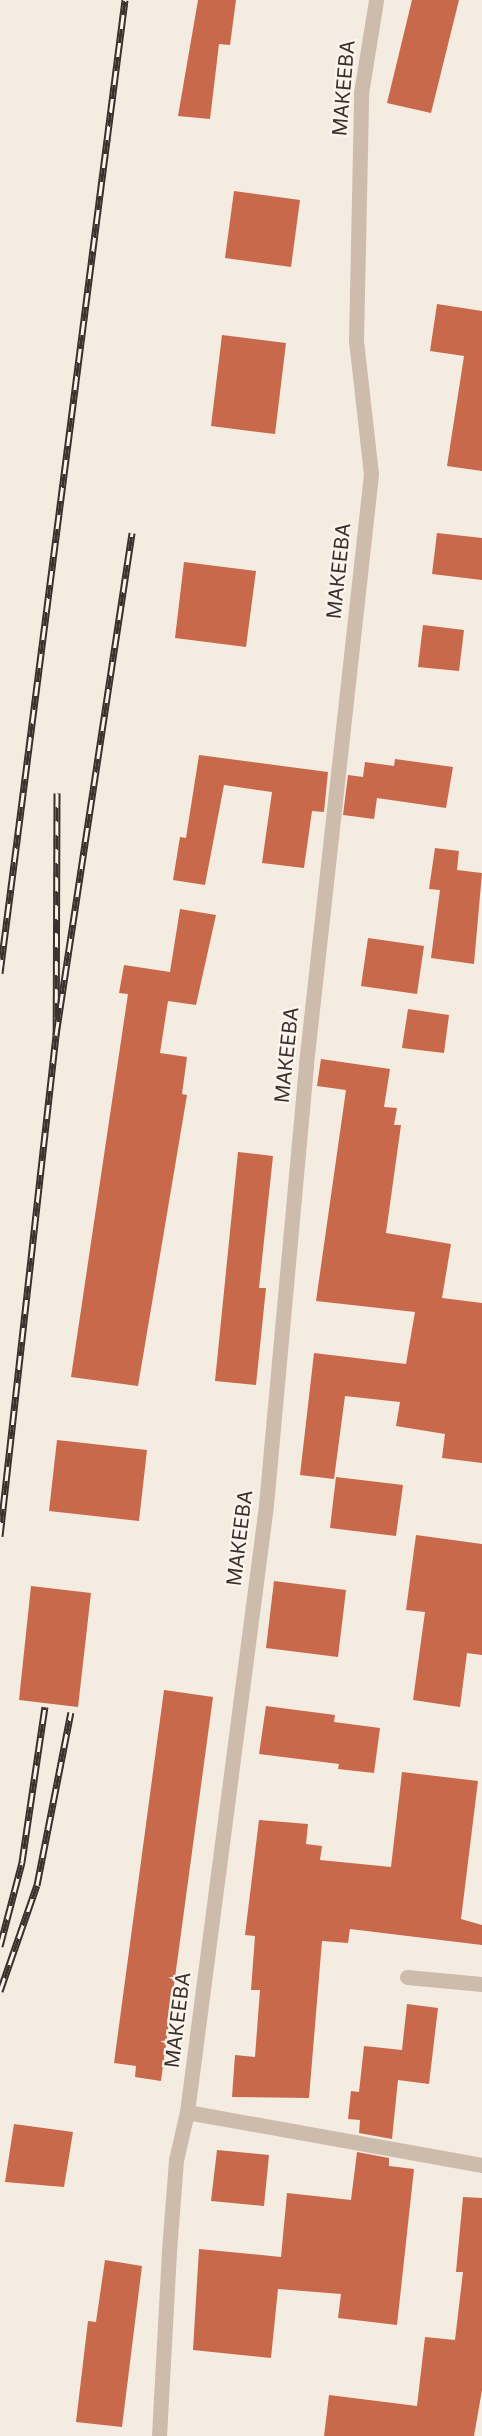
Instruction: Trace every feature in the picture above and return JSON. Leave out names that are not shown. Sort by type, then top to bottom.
[{"type":"street","name":"МАКЕЕВА","points":[[159,2436],[176,2160],[187,2112],[266,1505],[306,1064],[371,474],[356,341],[361,93],[376,0]]},
{"type":"street","points":[[407,1977],[482,1984]]},
{"type":"street","points":[[187,2112],[482,2164]]},
{"type":"building","points":[[198,0],[236,0],[230,45],[219,44],[210,119],[178,116]]},
{"type":"building","points":[[412,0],[459,0],[431,113],[387,103]]},
{"type":"building","points":[[234,191],[300,200],[291,267],[225,258]]},
{"type":"building","points":[[437,304],[482,311],[482,471],[447,466],[464,356],[430,351]]},
{"type":"building","points":[[222,335],[286,343],[275,434],[211,426]]},
{"type":"building","points":[[437,533],[482,538],[482,580],[432,574]]},
{"type":"building","points":[[184,562],[256,571],[246,647],[175,638]]},
{"type":"building","points":[[423,625],[464,630],[459,671],[418,667]]},
{"type":"building","points":[[199,755],[328,772],[324,812],[312,811],[304,868],[262,863],[272,792],[224,785],[205,885],[173,880],[180,837],[186,838]]},
{"type":"building","points":[[395,759],[453,767],[446,808],[377,798],[374,819],[343,815],[348,775],[363,777],[365,762],[394,766]]},
{"type":"building","points":[[435,848],[459,851],[457,870],[482,873],[474,964],[431,958],[440,890],[429,889]]},
{"type":"building","points":[[180,909],[216,915],[196,1005],[168,1001],[160,1053],[187,1057],[182,1094],[187,1095],[138,1386],[71,1377],[128,994],[119,993],[124,965],[170,972]]},
{"type":"building","points":[[368,938],[424,946],[417,994],[361,986]]},
{"type":"building","points":[[408,1009],[449,1015],[444,1053],[402,1048]]},
{"type":"building","points":[[321,1059],[390,1069],[384,1107],[397,1108],[394,1125],[401,1125],[386,1233],[451,1244],[442,1298],[482,1303],[482,1463],[442,1458],[445,1434],[396,1426],[400,1402],[345,1396],[334,1479],[300,1475],[314,1353],[406,1364],[415,1312],[316,1301],[346,1090],[317,1086]]},
{"type":"building","points":[[238,1152],[273,1156],[259,1288],[266,1288],[256,1385],[215,1381]]},
{"type":"building","points":[[57,1440],[147,1450],[139,1521],[49,1511]]},
{"type":"building","points":[[336,1477],[403,1485],[396,1536],[330,1528]]},
{"type":"building","points":[[416,1535],[482,1544],[482,1655],[467,1653],[460,1707],[413,1700],[425,1612],[406,1610]]},
{"type":"building","points":[[274,1581],[346,1590],[338,1657],[266,1648]]},
{"type":"building","points":[[31,1586],[91,1593],[78,1707],[19,1700]]},
{"type":"building","points":[[164,1690],[213,1697],[161,2081],[135,2077],[136,2066],[114,2063]]},
{"type":"building","points":[[266,1706],[335,1715],[334,1722],[380,1728],[374,1773],[338,1769],[339,1764],[259,1754]]},
{"type":"building","points":[[402,1772],[478,1781],[461,1919],[482,1925],[482,1945],[350,1929],[348,1943],[322,1941],[309,2098],[232,2097],[235,2055],[255,2057],[260,1990],[251,1990],[255,1936],[245,1935],[259,1820],[308,1824],[306,1844],[322,1846],[320,1860],[391,1867]]},
{"type":"building","points":[[407,2004],[438,2008],[429,2084],[398,2080],[392,2139],[359,2133],[360,2120],[348,2119],[351,2091],[359,2092],[364,2046],[402,2050]]},
{"type":"building","points":[[14,2124],[73,2132],[64,2187],[5,2182]]},
{"type":"building","points":[[217,2150],[269,2155],[264,2206],[211,2201]]},
{"type":"building","points":[[357,2152],[389,2158],[389,2166],[414,2169],[397,2325],[338,2318],[341,2294],[278,2289],[271,2358],[193,2350],[199,2249],[281,2257],[287,2193],[351,2200]]},
{"type":"building","points":[[463,2197],[482,2198],[482,2390],[474,2436],[324,2436],[329,2395],[417,2406],[425,2337],[455,2340],[463,2272],[456,2272]]},
{"type":"building","points":[[105,2260],[142,2266],[122,2427],[76,2422],[88,2321],[96,2322]]},
{"type":"railway","points":[[0,973],[125,0]]},
{"type":"railway","points":[[57,793],[56,1035],[132,533]]},
{"type":"railway","points":[[0,1536],[56,1035]]},
{"type":"railway","points":[[0,1946],[22,1862],[45,1707]]},
{"type":"railway","points":[[0,1991],[37,1885],[71,1712]]}]
